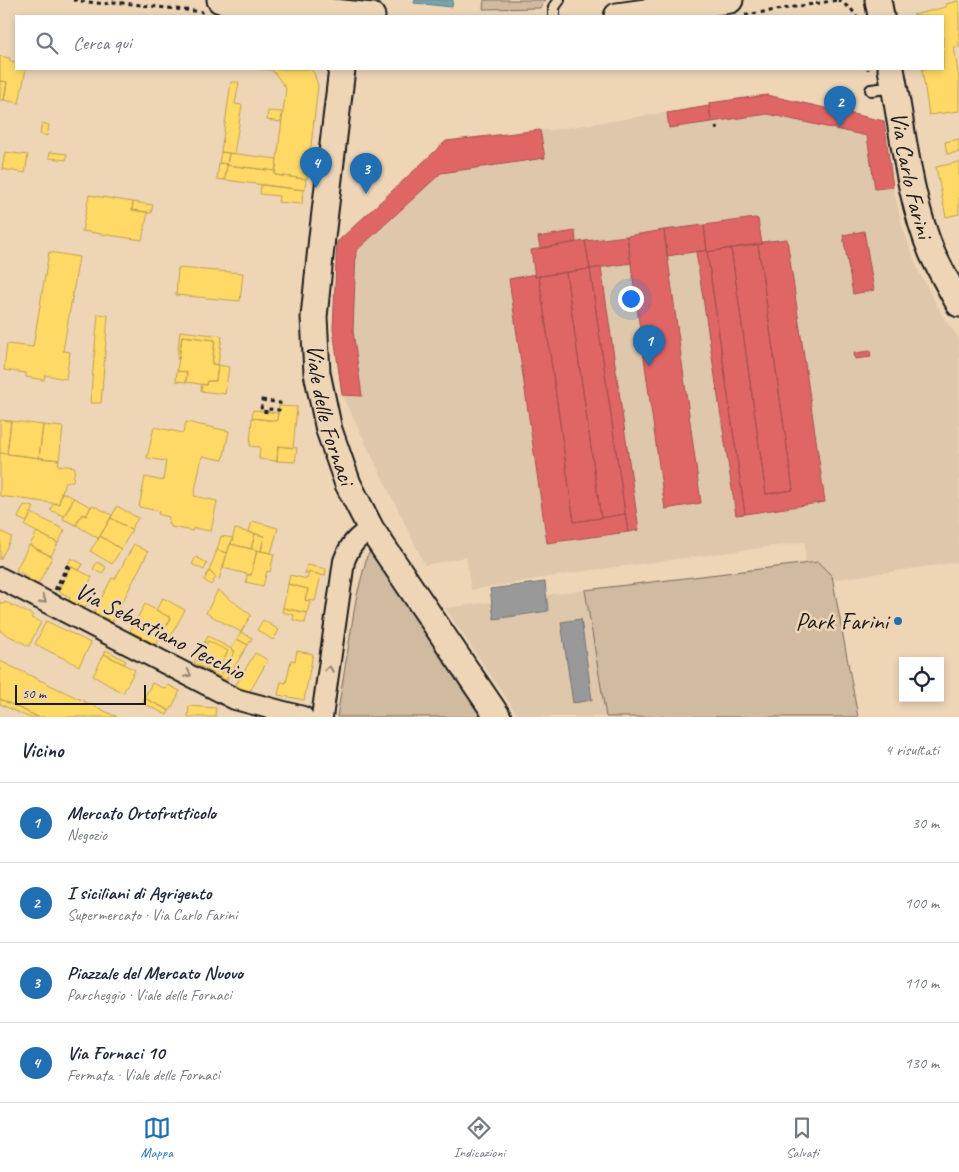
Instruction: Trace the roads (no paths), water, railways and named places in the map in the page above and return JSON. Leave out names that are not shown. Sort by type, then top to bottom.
[{"type":"street","points":[[878,0],[881,15]]},
{"type":"street","points":[[214,6],[289,4],[357,15]]},
{"type":"street","points":[[630,15],[737,7]]},
{"type":"street","name":"Viale delle Fornaci","points":[[342,70],[338,136],[314,317],[317,373],[329,430],[348,484],[371,529],[498,717]]},
{"type":"street","name":"Via Carlo Farini","points":[[879,77],[932,252],[959,304]]},
{"type":"street","points":[[322,717],[344,561],[350,546],[362,534],[371,529]]},
{"type":"street","name":"Via Sebastiano Tecchio","points":[[0,578],[235,699],[303,717]]},
{"type":"lane","points":[[554,15],[554,7],[557,1]]},
{"type":"place","name":"I siciliani di Agrigento","points":[[840,127]]},
{"type":"place","name":"Via Fornaci 10","points":[[316,188]]},
{"type":"place","name":"Piazzale del Mercato Nuovo","points":[[366,194]]},
{"type":"place","name":"Mercato Ortofrutticolo","points":[[649,366]]},
{"type":"place","name":"Park Farini","points":[[898,621]]}]
